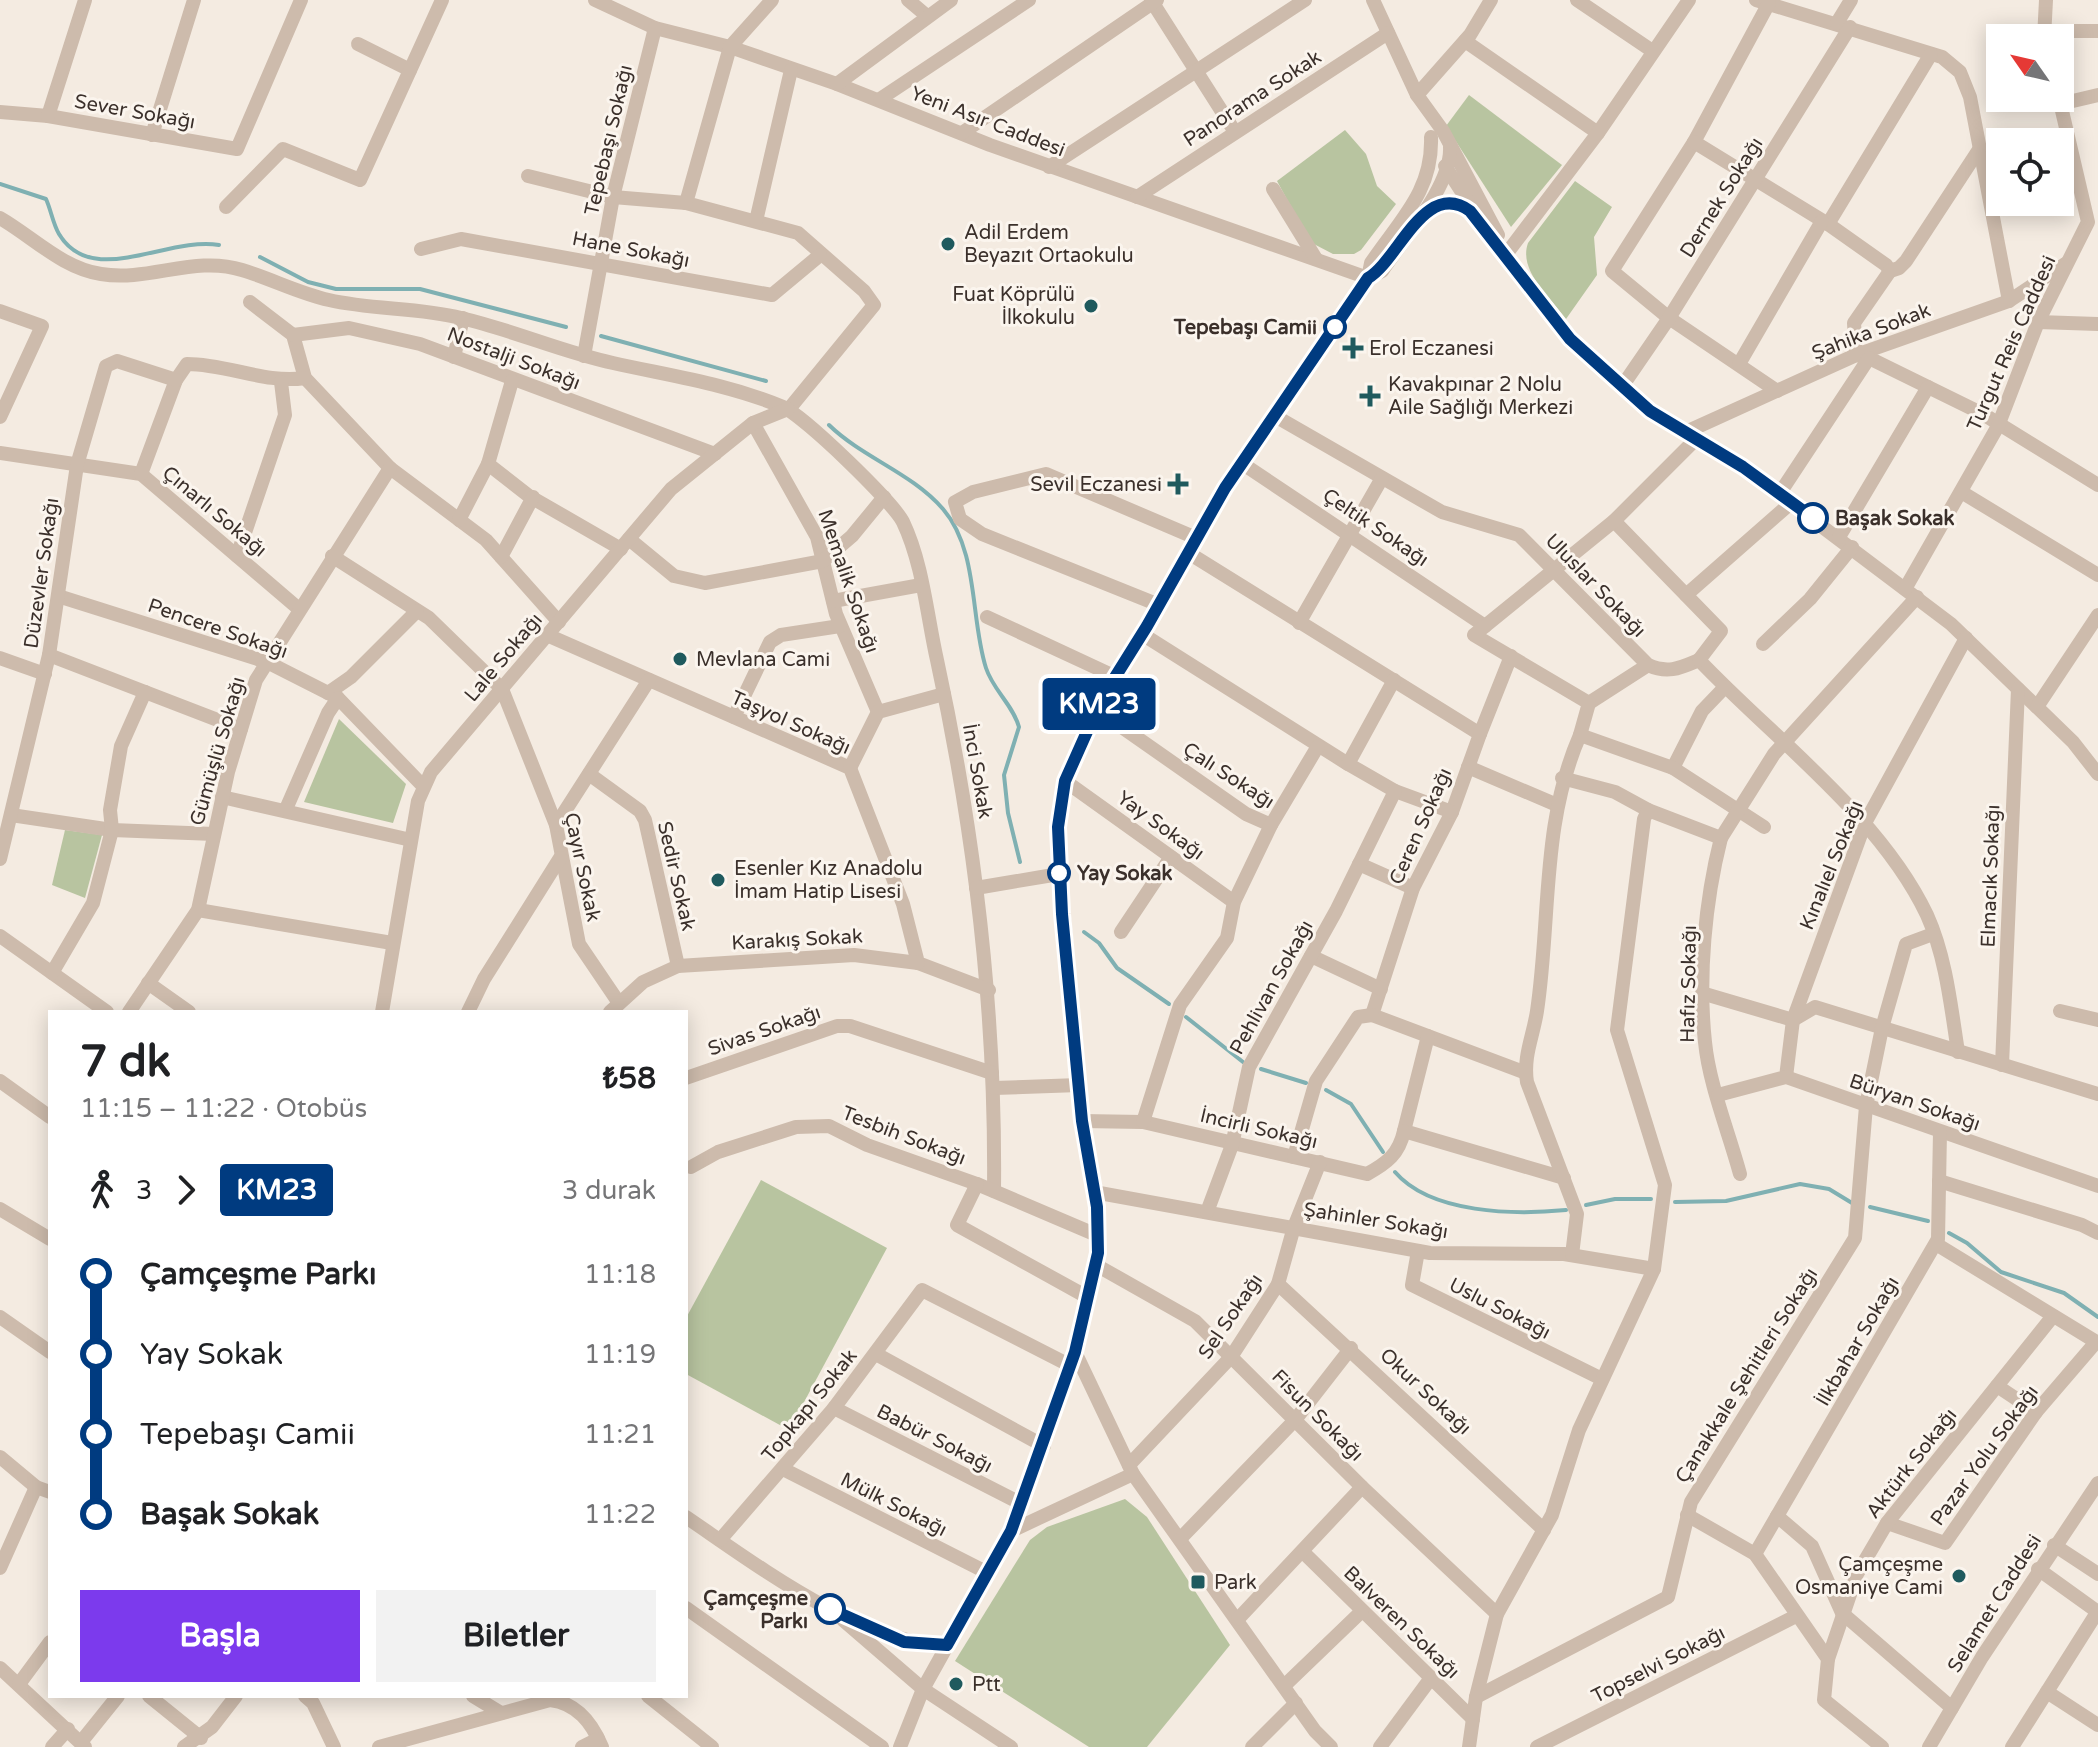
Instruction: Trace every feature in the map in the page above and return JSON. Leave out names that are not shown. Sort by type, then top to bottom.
[{"type":"street","points":[[48,116],[85,0]]},
{"type":"street","points":[[152,135],[194,0]]},
{"type":"street","name":"Sever Sokağı","points":[[0,112],[48,116],[237,149],[301,0]]},
{"type":"street","points":[[226,207],[283,149],[360,180],[442,0]]},
{"type":"street","name":"Yeni Asır Caddesi","points":[[598,0],[655,28],[730,47],[880,99],[1049,167],[1368,278]]},
{"type":"street","points":[[686,203],[730,47],[772,0]]},
{"type":"street","points":[[908,0],[927,16]]},
{"type":"street","points":[[837,84],[951,0]]},
{"type":"street","points":[[880,99],[1029,0]]},
{"type":"street","points":[[1049,167],[1305,0]]},
{"type":"street","points":[[1417,95],[1465,41],[1491,0]]},
{"type":"street","points":[[1577,0],[1651,50]]},
{"type":"street","name":"Dernek Sokağı","points":[[1623,385],[1756,180],[1844,25],[1851,0]]},
{"type":"street","points":[[2045,24],[2046,0]]},
{"type":"street","points":[[962,133],[1153,1],[1235,132]]},
{"type":"street","points":[[1507,253],[1598,133],[1651,50],[1687,1]]},
{"type":"street","points":[[1777,391],[1669,318],[1612,271],[1694,142],[1762,2],[1942,57],[1960,72],[1970,97],[2009,301]]},
{"type":"street","points":[[1377,3],[1448,174],[1485,229]]},
{"type":"street","name":"Tepebaşı Sokağı","points":[[584,356],[613,197],[655,28]]},
{"type":"street","points":[[2074,32],[2098,31]]},
{"type":"street","name":"Panorama Sokak","points":[[1137,197],[1388,33]]},
{"type":"street","points":[[1465,41],[1598,133]]},
{"type":"street","points":[[358,44],[410,70]]},
{"type":"street","points":[[1739,364],[1931,54]]},
{"type":"street","points":[[756,221],[791,70]]},
{"type":"street","points":[[1417,95],[1450,145],[1507,253]]},
{"type":"street","points":[[2074,99],[2098,95]]},
{"type":"street","name":"Turgut Reis Caddesi","points":[[1783,744],[1911,593],[1998,426],[2038,322],[2093,221],[2062,112]]},
{"type":"street","points":[[900,1747],[923,1689],[1011,1531],[1073,1359],[1096,1265],[1099,1236],[1082,1121],[1059,874],[1058,827],[1065,781],[1096,709],[1187,552],[1368,278],[1371,263],[1426,184],[1431,162],[1431,137]]},
{"type":"street","points":[[1694,142],[1825,222],[1890,271]]},
{"type":"street","points":[[1368,278],[1382,271],[1448,174],[1450,145]]},
{"type":"street","points":[[1686,595],[1786,498],[1862,356],[1854,323],[1890,271],[1906,261],[1980,148]]},
{"type":"street","points":[[1426,184],[1448,174]]},
{"type":"street","points":[[1448,174],[1467,184],[1479,199]]},
{"type":"street","points":[[0,218],[61,259],[97,274],[138,276],[205,265],[238,268],[293,291],[333,302],[408,308],[463,318],[584,356],[716,384],[789,409],[874,305],[864,291],[798,233],[686,203],[613,197],[528,176]]},
{"type":"street","points":[[1273,189],[1316,259]]},
{"type":"street","points":[[1419,216],[1443,205],[1459,204],[1507,253],[1570,339],[1650,411],[1786,498],[1911,593],[1966,638],[2096,768]]},
{"type":"street","name":"Hane Sokağı","points":[[421,249],[461,239],[772,295],[820,255]]},
{"type":"street","name":"Şahika Sokak","points":[[1691,435],[1777,391],[2009,301],[2068,262]]},
{"type":"street","points":[[250,302],[293,335],[305,378],[390,468],[459,520],[501,557],[559,622]]},
{"type":"street","points":[[0,311],[42,326],[0,417]]},
{"type":"street","points":[[454,357],[463,318]]},
{"type":"street","points":[[2038,322],[2098,324]]},
{"type":"street","name":"Nostalji Sokağı","points":[[293,335],[349,328],[420,344],[512,381],[715,454]]},
{"type":"street","points":[[1862,356],[1983,414],[2098,485]]},
{"type":"street","name":"Düzevler Sokağı","points":[[0,859],[49,655],[77,465],[106,366],[117,361],[176,380]]},
{"type":"street","points":[[141,474],[176,380],[187,364],[281,382],[305,378]]},
{"type":"street","points":[[459,520],[488,464],[512,381]]},
{"type":"street","points":[[237,556],[285,415],[281,382]]},
{"type":"street","points":[[1839,537],[1928,387]]},
{"type":"street","name":"Lale Sokağı","points":[[382,1010],[392,943],[423,786],[671,489],[753,423],[789,409]]},
{"type":"street","name":"İnci Sokak","points":[[789,409],[884,497],[905,526],[921,585],[944,694],[976,888],[989,990],[994,1088],[994,1191]]},
{"type":"street","name":"Uluslar Sokağı","points":[[1275,416],[1442,512],[1519,535],[1648,665],[1661,671],[1676,670],[1699,660]]},
{"type":"street","name":"Memalik Sokağı","points":[[753,423],[806,514],[823,561],[840,626],[878,712]]},
{"type":"street","points":[[1479,630],[1614,521],[1691,435]]},
{"type":"street","name":"Çınarlı Sokağı","points":[[0,453],[141,474],[299,609]]},
{"type":"street","points":[[488,464],[533,497],[625,544],[674,576],[705,583],[823,561],[852,536],[884,497]]},
{"type":"street","name":"Çeltik Sokağı","points":[[1243,464],[1352,534],[1511,656],[1589,703]]},
{"type":"street","name":"Gümüşlü Sokağı","points":[[130,1010],[198,910],[222,797],[256,680],[390,468]]},
{"type":"street","points":[[1159,605],[982,534],[960,519],[955,502],[973,492],[1046,474],[1196,538]]},
{"type":"street","points":[[1299,623],[1382,478]]},
{"type":"street","points":[[1963,493],[2098,575]]},
{"type":"street","points":[[501,557],[533,497]]},
{"type":"street","points":[[1614,521],[1721,631],[1699,660],[1865,823],[1900,867],[1928,917],[1948,987],[1958,1052]]},
{"type":"street","points":[[1763,644],[1810,599],[1852,547]]},
{"type":"street","points":[[1187,552],[1480,734]]},
{"type":"street","points":[[332,556],[417,611],[502,689]]},
{"type":"street","points":[[833,601],[921,585]]},
{"type":"street","name":"Pencere Sokağı","points":[[58,596],[267,662],[333,696],[423,786]]},
{"type":"street","points":[[286,809],[333,696],[417,611]]},
{"type":"street","points":[[2037,707],[2098,615]]},
{"type":"street","points":[[987,617],[1114,676]]},
{"type":"street","points":[[734,717],[770,642],[781,635],[840,626]]},
{"type":"street","points":[[1142,634],[1395,791],[1452,812]]},
{"type":"street","name":"Taşyol Sokağı","points":[[547,635],[850,768],[903,904],[918,963]]},
{"type":"street","name":"Kınalıel Sokağı","points":[[1786,1077],[1793,1020],[1865,823],[1966,638]]},
{"type":"street","points":[[49,655],[241,729]]},
{"type":"street","name":"Ceren Sokağı","points":[[1372,1015],[1413,888],[1452,812],[1511,656]]},
{"type":"street","points":[[0,658],[45,674]]},
{"type":"street","points":[[1572,1255],[1577,1214],[1524,1062],[1537,1013],[1557,805],[1562,778],[1589,703],[1648,665]]},
{"type":"street","points":[[556,825],[649,680]]},
{"type":"street","points":[[1348,764],[1394,680]]},
{"type":"street","points":[[1673,768],[1702,711],[1725,687]]},
{"type":"street","name":"Çayır Sokak","points":[[502,689],[556,825],[579,944],[615,1007]]},
{"type":"street","name":"Elmacık Sokağı","points":[[2002,1065],[2018,689]]},
{"type":"street","points":[[52,973],[93,903],[112,830],[110,810],[121,746],[145,692]]},
{"type":"street","points":[[850,768],[878,712],[944,694]]},
{"type":"street","name":"Çalı Sokağı","points":[[1096,709],[1246,814],[1271,825],[1234,902],[1227,938],[1180,1005],[1143,1122]]},
{"type":"street","points":[[1580,735],[1673,768],[1764,827]]},
{"type":"street","name":"Hafız Sokağı","points":[[1740,1174],[1705,1044],[1712,873],[1721,838],[1783,744]]},
{"type":"street","points":[[1271,825],[1318,746]]},
{"type":"street","points":[[1468,767],[1557,805]]},
{"type":"street","name":"Sedir Sokak","points":[[589,774],[640,811],[645,820],[678,966]]},
{"type":"street","points":[[1562,778],[1615,792],[1648,810],[1721,838]]},
{"type":"street","name":"Yay Sokağı","points":[[1065,781],[1234,902]]},
{"type":"street","name":"Pehlivan Sokağı","points":[[1207,1212],[1232,1145],[1249,1067],[1311,956],[1395,791]]},
{"type":"street","points":[[222,797],[286,809],[411,840]]},
{"type":"street","points":[[1469,1747],[1476,1697],[1497,1614],[1544,1530],[1602,1379],[1654,1269],[1665,1185],[1617,1030],[1648,810]]},
{"type":"street","points":[[11,815],[112,830],[214,834]]},
{"type":"street","points":[[1121,932],[1171,857]]},
{"type":"street","points":[[469,1010],[484,979],[560,858]]},
{"type":"street","points":[[1359,864],[1413,888]]},
{"type":"street","points":[[976,888],[1059,874]]},
{"type":"street","points":[[198,910],[392,943]]},
{"type":"street","name":"Çanakkale Şehitleri Sokağı","points":[[1476,1697],[1668,1597],[1691,1502],[1855,1238],[1866,1106],[1882,1028],[1906,944],[1933,934]]},
{"type":"street","points":[[0,936],[104,1010]]},
{"type":"street","name":"Karakış Sokak","points":[[678,966],[854,955],[918,963]]},
{"type":"street","points":[[1311,956],[1381,989]]},
{"type":"street","points":[[918,963],[989,990]]},
{"type":"street","points":[[615,1007],[643,982],[678,966]]},
{"type":"street","points":[[148,983],[186,1010]]},
{"type":"street","points":[[1705,994],[1793,1020],[1815,1007],[2098,1094]]},
{"type":"street","points":[[2060,1011],[2098,1020]]},
{"type":"street","points":[[1294,1157],[1316,1081],[1358,1017],[1372,1015],[1526,1073]]},
{"type":"street","name":"Sivas Sokağı","points":[[688,1077],[837,1026],[850,1026],[992,1073]]},
{"type":"street","name":"İncirli Sokağı","points":[[1082,1121],[1143,1122],[1367,1174],[1389,1162],[1401,1145],[1428,1036]]},
{"type":"street","points":[[1718,1095],[1786,1077]]},
{"type":"street","name":"Büryan Sokağı","points":[[1786,1077],[2098,1186]]},
{"type":"street","points":[[0,1081],[48,1116]]},
{"type":"street","points":[[994,1088],[1079,1085]]},
{"type":"street","name":"Tesbih Sokağı","points":[[688,1166],[718,1152],[815,1125],[829,1126],[867,1145],[977,1184],[1099,1236]]},
{"type":"street","points":[[1404,1131],[1564,1178]]},
{"type":"street","name":"İlkbahar Sokağı","points":[[1755,1554],[1936,1244],[1940,1132]]},
{"type":"street","name":"Sel Sokağı","points":[[1011,1531],[1131,1470],[1231,1357],[1278,1284],[1294,1227],[1320,1162]]},
{"type":"street","points":[[1939,1181],[2082,1225],[2098,1233]]},
{"type":"street","points":[[977,1184],[957,1225],[1089,1298]]},
{"type":"street","name":"Şahinler Sokağı","points":[[1094,1192],[1418,1251],[1572,1255],[1654,1269]]},
{"type":"street","points":[[0,1209],[48,1238]]},
{"type":"street","points":[[1936,1244],[2097,1343]]},
{"type":"street","name":"Uslu Sokağı","points":[[1418,1251],[1412,1285],[1602,1379]]},
{"type":"street","name":"Fisun Sokağı","points":[[1096,1265],[1195,1321],[1362,1487],[1497,1614]]},
{"type":"street","name":"Okur Sokağı","points":[[1278,1284],[1351,1348],[1544,1530]]},
{"type":"street","name":"Topkapı Sokak","points":[[720,1540],[834,1408],[922,1290],[1073,1359]]},
{"type":"street","name":"Aktürk Sokağı","points":[[1882,1747],[1824,1700],[1828,1659],[1857,1574],[1887,1523],[2053,1316]]},
{"type":"street","points":[[0,1317],[48,1351]]},
{"type":"street","name":"Pazar Yolu Sokağı","points":[[1887,1523],[1945,1543],[2036,1412],[2097,1343]]},
{"type":"street","points":[[1180,1539],[1295,1420],[1351,1348]]},
{"type":"street","points":[[876,1354],[1044,1446]]},
{"type":"street","points":[[1073,1359],[1131,1470],[1296,1703],[1331,1747]]},
{"type":"street","points":[[1997,1386],[2036,1412]]},
{"type":"street","name":"Babür Sokağı","points":[[834,1408],[1020,1503]]},
{"type":"street","points":[[0,1457],[43,1489],[0,1568]]},
{"type":"street","name":"Mülk Sokağı","points":[[783,1469],[988,1573]]},
{"type":"street","name":"Selamet Caddesi","points":[[1929,1747],[2038,1569],[2098,1483]]},
{"type":"street","points":[[1238,1619],[1362,1487]]},
{"type":"street","points":[[1687,1515],[1755,1554],[1828,1659]]},
{"type":"street","points":[[1777,1516],[1812,1546],[1842,1613],[1952,1708]]},
{"type":"street","points":[[688,1518],[830,1609],[904,1642],[947,1645]]},
{"type":"street","points":[[2054,1545],[2095,1566]]},
{"type":"street","name":"Balveren Sokağı","points":[[1303,1552],[1473,1719]]},
{"type":"street","points":[[2012,1747],[2098,1612],[2038,1569]]},
{"type":"street","points":[[688,1609],[882,1747]]},
{"type":"street","points":[[830,1609],[923,1689],[1011,1747]]},
{"type":"street","points":[[1284,1686],[1362,1611]]},
{"type":"street","name":"Topselvi Sokağı","points":[[1537,1747],[1796,1616]]},
{"type":"street","points":[[19,1684],[48,1645]]},
{"type":"street","points":[[1,1670],[83,1744],[117,1698]]},
{"type":"street","points":[[1380,1747],[1431,1678]]},
{"type":"street","points":[[2047,1692],[2098,1725]]},
{"type":"street","points":[[151,1698],[201,1738]]},
{"type":"street","points":[[184,1747],[201,1738],[234,1698]]},
{"type":"street","points":[[307,1698],[313,1703],[334,1747]]},
{"type":"street","points":[[476,1698],[501,1713]]},
{"type":"street","points":[[651,1698],[712,1747]]},
{"type":"street","points":[[379,1747],[550,1700],[563,1701],[588,1721],[600,1743],[582,1747]]},
{"type":"street","points":[[1252,1747],[1296,1703]]},
{"type":"street","points":[[52,1747],[68,1729]]},
{"type":"green space","points":[[1469,95],[1562,165],[1511,227],[1446,126]]},
{"type":"green space","points":[[1345,130],[1366,154],[1377,186],[1396,204],[1361,250],[1354,254],[1333,254],[1310,242],[1277,181]]},
{"type":"green space","points":[[1575,181],[1612,207],[1594,237],[1597,275],[1566,319],[1538,284],[1526,253],[1528,243]]},
{"type":"green space","points":[[339,719],[406,784],[393,823],[304,802]]},
{"type":"green space","points":[[65,830],[102,835],[85,898],[52,885]]},
{"type":"green space","points":[[761,1180],[887,1248],[789,1430],[688,1375],[688,1314]]},
{"type":"green space","points":[[1125,1499],[1147,1517],[1230,1645],[1147,1747],[1089,1747],[955,1661],[1030,1540],[1047,1527]]},
{"type":"waterway","points":[[0,184],[46,199],[59,234],[73,250],[91,258],[132,257],[177,247],[219,245]]},
{"type":"waterway","points":[[260,257],[308,282],[336,289],[420,289],[566,327]]},
{"type":"waterway","points":[[601,336],[766,381]]},
{"type":"waterway","points":[[829,425],[842,437],[931,496],[955,526],[968,565],[986,668],[1019,727],[1004,775],[1008,813],[1020,862]]},
{"type":"waterway","points":[[1084,932],[1099,943],[1117,968],[1169,1004]]},
{"type":"waterway","points":[[1186,1017],[1243,1062]]},
{"type":"waterway","points":[[1261,1069],[1306,1083]]},
{"type":"waterway","points":[[1326,1090],[1351,1104],[1383,1152]]},
{"type":"waterway","points":[[1395,1172],[1411,1186],[1451,1204],[1499,1211],[1566,1210]]},
{"type":"waterway","points":[[1675,1202],[1726,1201],[1800,1184],[1829,1189],[1852,1203]]},
{"type":"waterway","points":[[1586,1205],[1615,1199],[1651,1199]]},
{"type":"waterway","points":[[1870,1207],[1928,1221]]},
{"type":"waterway","points":[[1949,1233],[1967,1243],[2001,1272],[2064,1293],[2098,1317]]},
{"type":"bus line","name":"KM23","points":[[830,1609],[904,1642],[947,1645],[1011,1531],[1044,1446],[1075,1352],[1098,1253],[1099,1225],[1084,1142],[1062,914],[1058,827],[1065,781],[1114,676],[1147,626],[1225,488],[1368,278],[1382,271],[1419,216],[1449,204],[1465,207],[1507,253],[1570,339],[1650,411],[1743,467],[1813,518]]},
{"type":"place","name":"Adil Erdem Beyazıt Ortaokulu","points":[[948,244]]},
{"type":"place","name":"Fuat Köprülü İlkokulu","points":[[1091,306]]},
{"type":"place","name":"Tepebaşı Camii","points":[[1335,327]]},
{"type":"place","name":"Erol Eczanesi","points":[[1353,348]]},
{"type":"place","name":"Kavakpınar 2 Nolu Aile Sağlığı Merkezi","points":[[1370,396]]},
{"type":"place","name":"Sevil Eczanesi","points":[[1178,484]]},
{"type":"place","name":"Başak Sokak","points":[[1813,518]]},
{"type":"place","name":"Mevlana Cami","points":[[680,659]]},
{"type":"place","name":"Yay Sokak","points":[[1059,873]]},
{"type":"place","name":"Esenler Kız Anadolu İmam Hatip Lisesi","points":[[718,880]]},
{"type":"place","name":"Çamçeşme Osmaniye Cami","points":[[1959,1576]]},
{"type":"place","name":"Park","points":[[1198,1582]]},
{"type":"place","name":"Çamçeşme Parkı","points":[[830,1609]]},
{"type":"place","name":"Ptt","points":[[956,1684]]}]
